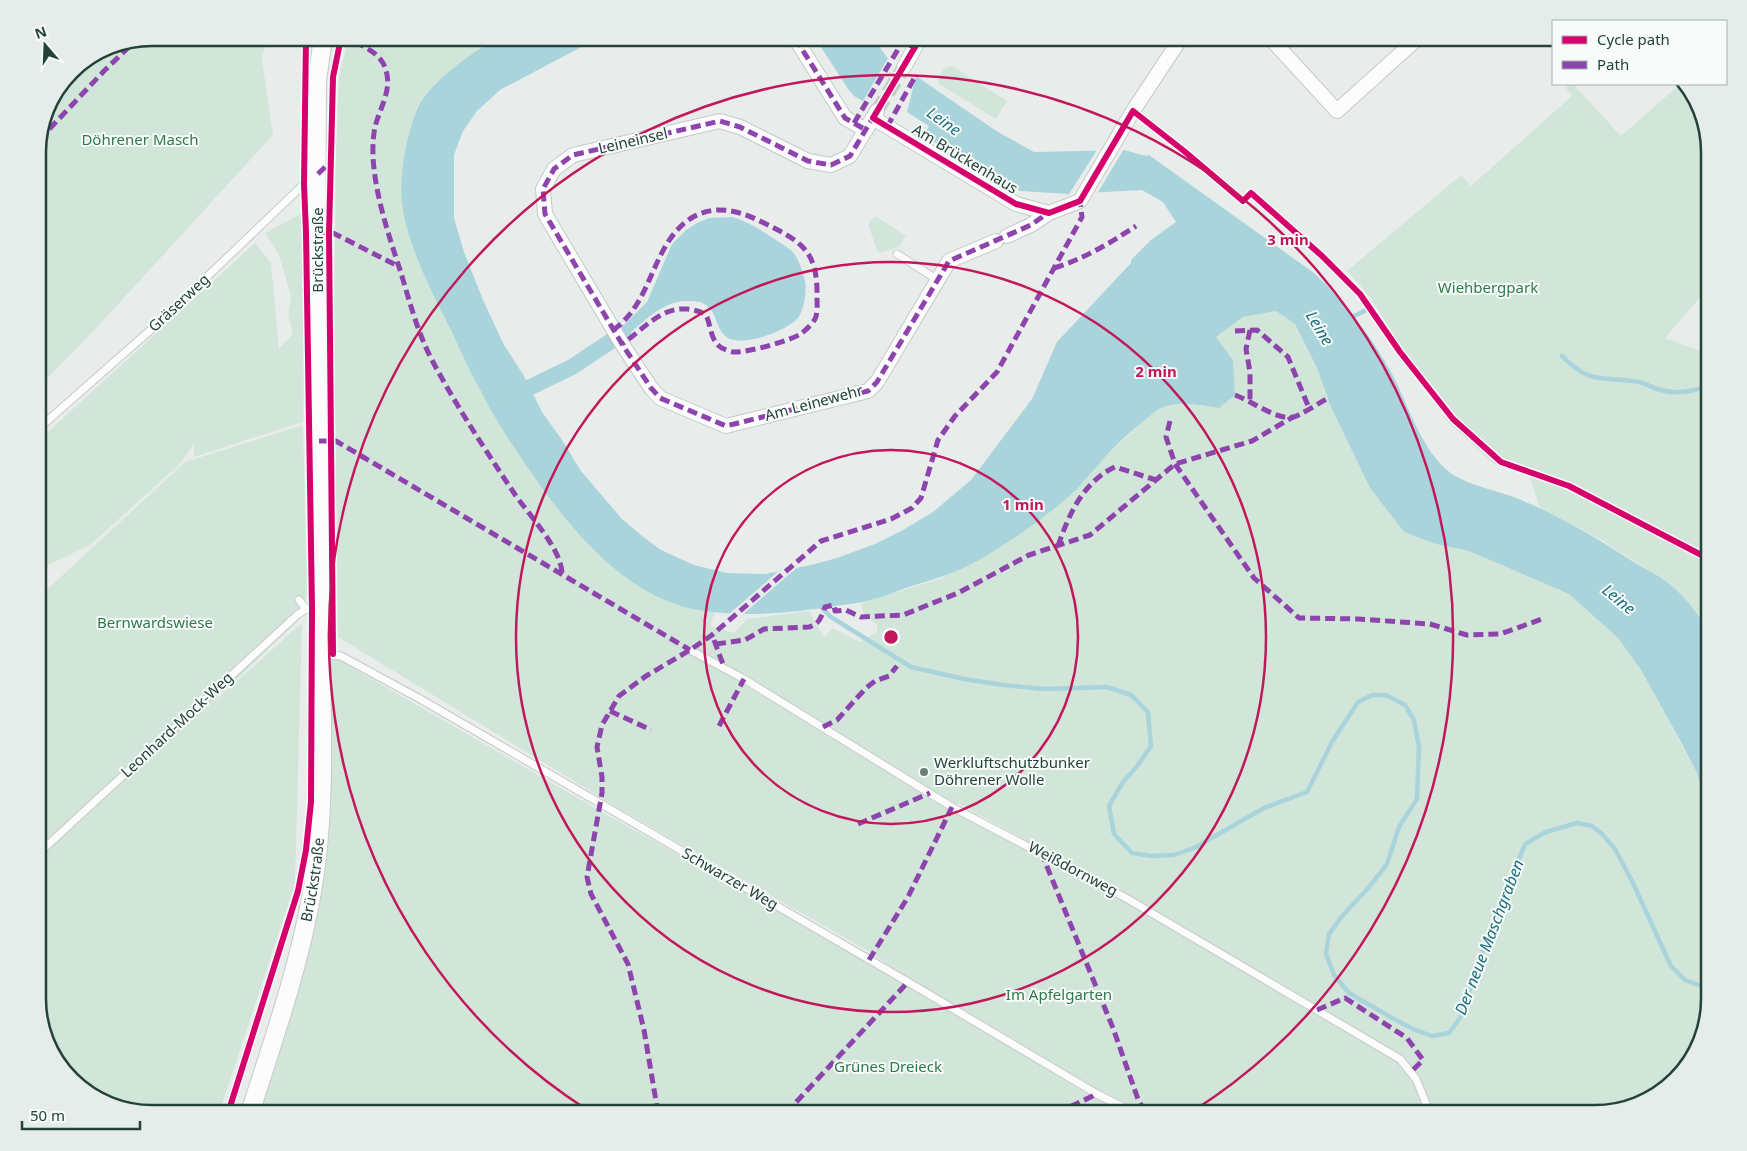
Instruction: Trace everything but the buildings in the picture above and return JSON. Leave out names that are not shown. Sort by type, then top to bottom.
[{"type":"street","name":"Brückstraße","points":[[253,1105],[306,920],[312,891],[319,834],[321,654],[314,608],[318,174],[317,81],[322,46]]},
{"type":"street","name":"Am Brückenhaus","points":[[800,46],[845,118],[872,120],[1016,204],[1049,213]]},
{"type":"street","points":[[904,67],[916,46]]},
{"type":"street","name":"Am Leinewehr","points":[[622,344],[651,388],[660,398],[726,426],[868,390],[877,382],[949,261],[1031,225],[1049,213],[1080,201],[1133,111],[1176,46]]},
{"type":"street","points":[[1277,46],[1337,111],[1409,46]]},
{"type":"street","name":"Leineinsel","points":[[622,344],[545,214],[543,189],[554,169],[573,155],[720,121],[740,127],[808,161],[832,165],[850,156],[872,120]]},
{"type":"lane","name":"Gräserweg","points":[[46,422],[163,319],[304,184],[318,174]]},
{"type":"lane","points":[[897,254],[938,280]]},
{"type":"lane","points":[[299,600],[314,608]]},
{"type":"lane","name":"Leonhard-Mock-Weg","points":[[46,847],[297,614],[314,608]]},
{"type":"lane","name":"Weißdornweg","points":[[690,650],[737,675],[952,806],[1126,898],[1400,1059],[1416,1079],[1426,1105]]},
{"type":"lane","name":"Schwarzer Weg","points":[[321,654],[341,656],[422,700],[1118,1105]]},
{"type":"green space","name":"Döhrener Masch","points":[[152,46],[265,46],[262,59],[273,135],[99,325],[46,380],[46,145],[54,112],[64,93],[77,77],[93,64],[112,54],[131,48]]},
{"type":"green space","points":[[346,46],[484,46],[427,92],[416,109],[407,230],[670,602],[714,612],[711,626],[734,633],[747,619],[809,611],[824,637],[833,628],[860,642],[877,632],[877,625],[862,611],[861,603],[942,578],[1067,498],[1100,462],[1141,423],[1163,406],[1189,403],[1219,408],[1235,395],[1233,360],[1216,337],[1243,317],[1276,311],[1295,324],[1317,368],[1331,407],[1370,488],[1404,532],[1436,544],[1469,551],[1569,594],[1618,638],[1641,670],[1697,773],[1701,786],[1701,999],[1697,1026],[1693,1039],[1683,1058],[1665,1078],[1648,1091],[1622,1101],[1595,1105],[259,1105],[302,967],[328,835],[321,658],[339,660],[609,816],[905,980],[907,979],[873,954],[613,805],[338,637],[334,324],[339,79]],"holes":[[[963,800],[959,804],[1026,840],[953,807]]]},
{"type":"green space","points":[[952,66],[1007,101],[996,119],[939,84],[938,80],[944,68]]},
{"type":"green space","name":"Wiehbergpark","points":[[1568,85],[1574,85],[1621,136],[1678,86],[1687,99],[1697,125],[1701,152],[1701,296],[1665,338],[1701,351],[1701,618],[1668,583],[1600,539],[1540,508],[1529,475],[1494,464],[1447,421],[1371,298],[1347,271],[1461,175],[1471,186],[1572,96],[1566,88]]},
{"type":"green space","points":[[310,209],[304,265],[308,298],[305,333],[303,422],[194,457],[194,444],[179,465],[90,545],[46,566],[46,434],[255,243],[271,263],[279,349],[293,334],[288,315],[291,296],[279,255],[265,233]]},
{"type":"green space","points":[[875,216],[906,236],[899,247],[878,253],[868,224]]},
{"type":"green space","name":"Bernwardswiese","points":[[303,425],[307,592],[300,619],[207,708],[302,623],[295,884],[222,1105],[138,1104],[105,1094],[82,1078],[60,1052],[48,1020],[46,1006],[46,591],[185,462]]},
{"type":"water","name":"Leine","points":[[484,46],[583,46],[500,90],[477,111],[463,131],[454,155],[454,218],[464,252],[483,300],[504,345],[524,376],[542,412],[581,471],[622,519],[661,550],[694,565],[727,573],[765,574],[837,558],[875,544],[933,512],[971,480],[1032,399],[1057,342],[1131,263],[1131,260],[1151,240],[1176,222],[1163,202],[1142,190],[1069,194],[1020,191],[854,96],[820,46],[879,46],[889,60],[916,76],[998,132],[1034,152],[1124,150],[1146,156],[1149,155],[1314,273],[1325,284],[1367,333],[1392,374],[1424,442],[1432,454],[1452,474],[1468,482],[1519,499],[1563,520],[1659,577],[1680,593],[1701,619],[1701,786],[1697,773],[1641,670],[1618,638],[1569,594],[1469,551],[1436,544],[1404,532],[1370,488],[1331,407],[1317,368],[1295,324],[1276,311],[1243,317],[1216,337],[1233,360],[1235,395],[1219,408],[1180,404],[1158,410],[1122,440],[1074,492],[1056,507],[1001,547],[963,568],[869,600],[786,612],[737,614],[704,611],[674,604],[646,591],[620,573],[574,529],[518,453],[496,419],[471,373],[429,286],[409,236],[402,203],[402,169],[406,145],[416,112],[421,102],[439,80]]},
{"type":"water","points":[[732,217],[759,229],[789,249],[796,256],[806,285],[803,305],[798,318],[785,328],[764,336],[754,339],[735,340],[728,338],[723,333],[714,314],[705,304],[686,301],[677,302],[661,309],[625,337],[620,329],[647,302],[672,244],[686,230],[697,223],[709,218]]},
{"type":"pier","points":[[888,58],[916,76],[907,112],[929,126],[923,136],[863,101]]},
{"type":"pier","points":[[1124,149],[1097,194],[1069,194],[1097,150]]},
{"type":"pier","points":[[801,564],[741,616],[728,615],[782,568]]},
{"type":"waterway","points":[[1349,319],[1368,309]]},
{"type":"waterway","points":[[510,397],[572,367],[623,333]]},
{"type":"waterway","points":[[1562,356],[1582,372],[1598,378],[1639,382],[1670,392],[1690,391],[1701,388]]},
{"type":"waterway","name":"Der neue Maschgraben","points":[[819,605],[831,617],[911,667],[964,679],[1004,685],[1044,689],[1107,687],[1131,695],[1148,712],[1151,746],[1123,782],[1109,806],[1114,834],[1132,853],[1152,856],[1174,855],[1194,848],[1264,808],[1307,792],[1332,742],[1358,702],[1372,695],[1386,695],[1405,705],[1414,720],[1419,747],[1417,799],[1399,827],[1387,864],[1329,934],[1326,954],[1334,975],[1349,993],[1415,1030],[1432,1036],[1449,1033],[1460,1018],[1496,914],[1525,844],[1546,832],[1577,823],[1592,826],[1615,849],[1632,881],[1671,966],[1685,980],[1701,986]]},
{"type":"tunnel","points":[[877,111],[904,67]]},
{"type":"marked path","points":[[362,46],[381,60],[387,75],[387,90],[374,133],[373,150],[376,186],[385,222],[423,340],[442,379],[472,429],[514,493],[550,542],[560,563],[562,573]]},
{"type":"marked path","points":[[800,46],[845,118],[866,130]]},
{"type":"marked path","points":[[854,123],[900,46]]},
{"type":"marked path","points":[[48,130],[126,49]]},
{"type":"marked path","points":[[887,127],[916,75]]},
{"type":"marked path","points":[[875,114],[850,156],[831,165],[808,161],[740,127],[720,121],[573,155],[554,169],[543,189],[545,214],[622,344],[651,388],[660,398],[726,426],[868,391],[877,382],[949,261],[1031,225],[1049,212]]},
{"type":"marked path","points":[[318,174],[331,161]]},
{"type":"marked path","points":[[657,1105],[644,1030],[628,964],[591,894],[587,877],[602,793],[602,777],[597,747],[602,725],[619,696],[646,676],[712,635],[821,541],[891,519],[912,508],[921,498],[938,440],[955,416],[997,372],[1082,217],[1080,201],[1077,202]]},
{"type":"marked path","points":[[613,330],[637,304],[669,241],[679,228],[693,217],[702,213],[728,210],[754,218],[797,242],[810,258],[817,281],[817,314],[811,325],[804,332],[796,336],[758,349],[733,352],[722,348],[716,343],[706,315],[695,310],[677,309],[652,320],[622,344]]},
{"type":"marked path","points":[[1054,268],[1086,255],[1136,226]]},
{"type":"marked path","points":[[317,232],[333,233],[398,266]]},
{"type":"marked path","points":[[1250,330],[1246,349],[1250,372],[1250,402]]},
{"type":"marked path","points":[[1235,331],[1257,330],[1288,357],[1309,408]]},
{"type":"marked path","points":[[1235,395],[1272,413],[1287,417],[1300,414],[1328,398]]},
{"type":"marked path","points":[[716,644],[745,640],[764,629],[813,626],[818,622],[825,607],[834,605],[835,611],[846,610],[861,617],[903,615],[958,593],[1029,555],[1090,535],[1175,464],[1252,441],[1293,417]]},
{"type":"marked path","points":[[1170,421],[1166,437],[1175,464],[1254,578],[1299,618],[1358,619],[1430,624],[1467,635],[1500,634],[1545,618]]},
{"type":"marked path","points":[[319,441],[336,441],[690,650]]},
{"type":"marked path","points":[[1058,546],[1072,511],[1086,490],[1104,473],[1115,467],[1156,480]]},
{"type":"marked path","points":[[714,640],[724,667]]},
{"type":"marked path","points":[[823,727],[837,720],[866,688],[875,681],[889,676],[897,666]]},
{"type":"marked path","points":[[719,726],[744,679]]},
{"type":"marked path","points":[[610,711],[651,730]]},
{"type":"marked path","points":[[858,824],[930,793]]},
{"type":"marked path","points":[[869,960],[908,897],[952,807]]},
{"type":"marked path","points":[[1041,852],[1113,1028],[1141,1105]]},
{"type":"marked path","points":[[793,1105],[908,982]]},
{"type":"marked path","points":[[1317,1010],[1345,998],[1407,1038],[1423,1060],[1411,1072]]},
{"type":"marked path","points":[[1074,1105],[1097,1094]]},
{"type":"cycle path","points":[[231,1105],[298,891],[306,850],[311,802],[312,608],[304,184],[306,46]]},
{"type":"cycle path","points":[[333,654],[329,233],[333,77],[339,46]]},
{"type":"cycle path","points":[[913,46],[915,47],[873,118],[1016,204],[1049,213],[1080,201],[1133,111],[1243,201],[1251,193],[1322,256],[1360,294],[1400,352],[1453,419],[1501,462],[1569,486],[1701,555]]},
{"type":"place","name":"Werkluftschutzbunker Döhrener Wolle","points":[[924,772]]},
{"type":"park label","name":"Im Apfelgarten","points":[[1059,995]]},
{"type":"park label","name":"Grünes Dreieck","points":[[888,1067]]}]
